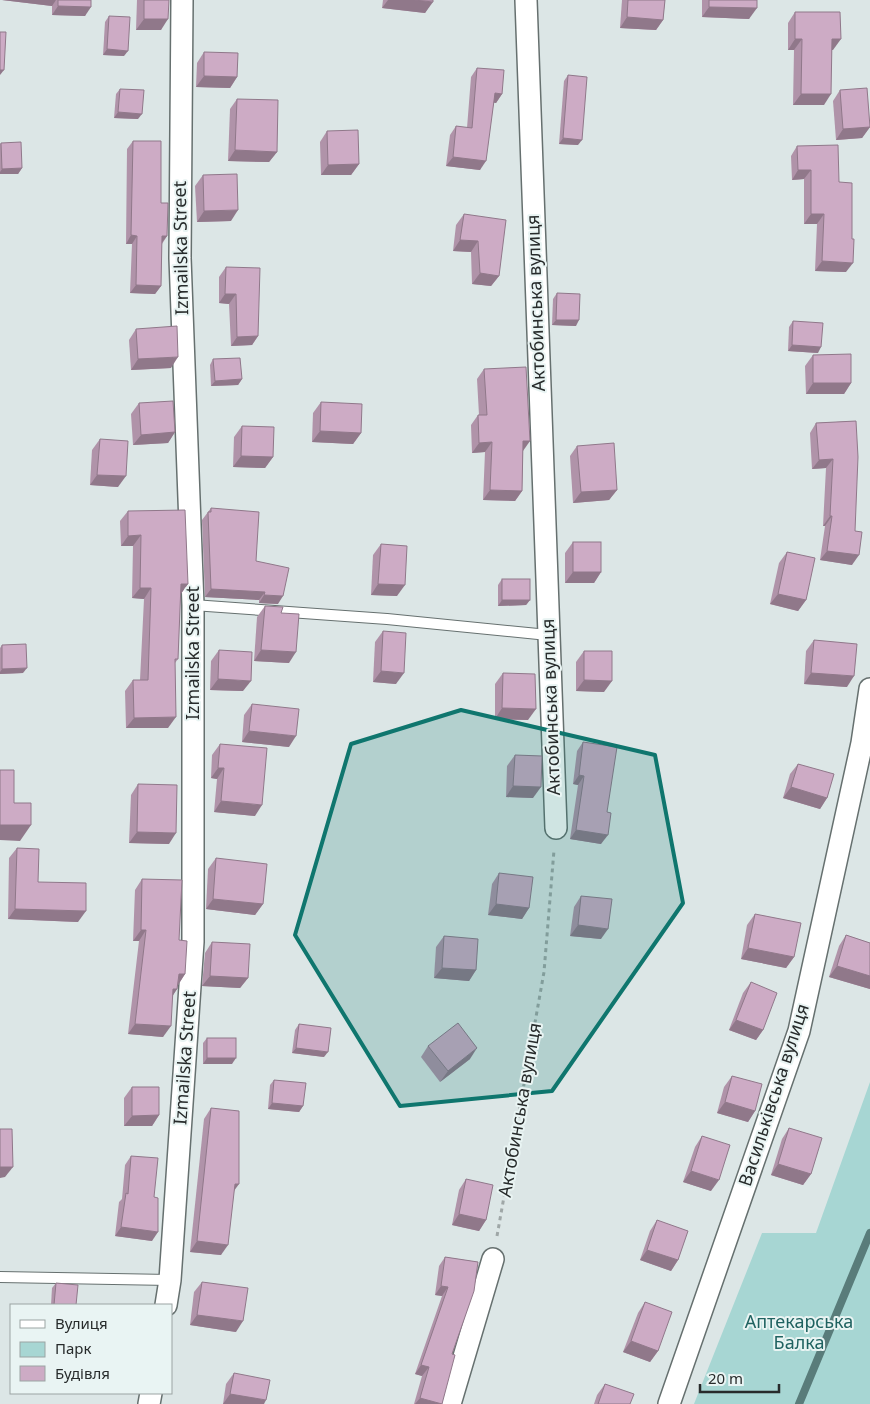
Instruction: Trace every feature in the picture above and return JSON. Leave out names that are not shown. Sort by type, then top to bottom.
[{"type":"street","name":"Izmailska Street","points":[[166,1304],[170,1280],[193,942],[193,605],[180,258],[182,0]]},
{"type":"street","name":"Актобинська вулиця","points":[[526,0],[556,828]]},
{"type":"street","name":"Васильківська вулиця","points":[[669,1404],[799,1031],[860,752],[870,689]]},
{"type":"street","points":[[450,1404],[493,1259]]},
{"type":"lane","points":[[193,605],[387,619],[548,635]]},
{"type":"lane","points":[[0,1277],[170,1280]]},
{"type":"path","name":"Актобинська вулиця","points":[[493,1259],[544,972],[556,828]]},
{"type":"highlighted area","points":[[461,710],[655,755],[683,903],[552,1091],[400,1106],[295,935],[351,744]]},
{"type":"green space","name":"Аптекарська Балка","points":[[870,1082],[870,1404],[694,1404],[762,1233],[816,1233]]},
{"type":"building","points":[[58,0],[91,0],[91,7],[58,6]]},
{"type":"building","points":[[144,0],[169,0],[168,19],[144,19]]},
{"type":"building","points":[[414,0],[433,0],[433,2]]},
{"type":"building","points":[[628,0],[665,0],[663,20],[627,17]]},
{"type":"building","points":[[709,0],[757,0],[757,8],[709,7]]},
{"type":"building","points":[[795,12],[840,12],[841,39],[832,39],[831,94],[801,94],[802,39],[795,39]]},
{"type":"building","points":[[109,16],[130,17],[128,51],[107,49]]},
{"type":"building","points":[[0,32],[6,32],[4,70],[0,70]]},
{"type":"building","points":[[204,52],[238,53],[237,77],[204,76]]},
{"type":"building","points":[[477,68],[504,70],[502,94],[495,93],[486,161],[453,157],[456,126],[472,128]]},
{"type":"building","points":[[568,75],[587,77],[582,140],[563,138]]},
{"type":"building","points":[[867,88],[870,127],[843,129],[840,90]]},
{"type":"building","points":[[120,89],[144,90],[142,114],[118,112]]},
{"type":"building","points":[[237,99],[278,100],[277,152],[235,150]]},
{"type":"building","points":[[358,130],[359,164],[328,165],[327,131]]},
{"type":"building","points":[[133,141],[161,141],[161,203],[168,203],[167,236],[162,236],[161,286],[136,285],[137,236],[131,235]]},
{"type":"building","points":[[21,142],[22,168],[2,169],[1,143]]},
{"type":"building","points":[[838,145],[839,182],[852,183],[853,263],[822,261],[824,214],[811,214],[811,170],[798,170],[797,146]]},
{"type":"building","points":[[237,174],[238,210],[204,211],[203,175]]},
{"type":"building","points":[[464,214],[506,220],[499,276],[480,273],[478,241],[460,240]]},
{"type":"building","points":[[226,267],[260,268],[258,336],[237,337],[236,294],[225,294]]},
{"type":"building","points":[[557,293],[580,294],[579,320],[556,320]]},
{"type":"building","points":[[793,321],[823,323],[821,347],[792,345]]},
{"type":"building","points":[[177,326],[178,357],[138,359],[136,329]]},
{"type":"building","points":[[851,354],[851,383],[813,383],[813,355]]},
{"type":"building","points":[[240,358],[242,379],[215,381],[213,359]]},
{"type":"building","points":[[526,367],[530,441],[523,441],[522,491],[490,490],[492,442],[479,443],[478,415],[487,415],[484,369]]},
{"type":"building","points":[[173,401],[175,432],[141,435],[139,403]]},
{"type":"building","points":[[321,402],[362,404],[361,433],[320,431]]},
{"type":"building","points":[[856,421],[858,457],[855,531],[862,532],[859,555],[827,551],[832,516],[830,516],[833,459],[819,460],[816,423]]},
{"type":"building","points":[[242,426],[274,427],[273,457],[241,456]]},
{"type":"building","points":[[100,439],[128,441],[126,476],[97,475]]},
{"type":"building","points":[[614,443],[617,490],[581,492],[577,446]]},
{"type":"building","points":[[211,508],[259,512],[256,561],[289,568],[283,596],[264,595],[265,592],[211,589],[208,512],[211,512]]},
{"type":"building","points":[[185,510],[188,584],[181,584],[178,659],[175,659],[176,717],[134,718],[133,680],[148,680],[151,588],[140,588],[141,535],[128,536],[128,511]]},
{"type":"building","points":[[573,542],[601,542],[601,572],[573,572]]},
{"type":"building","points":[[381,544],[407,546],[405,585],[378,584]]},
{"type":"building","points":[[787,552],[815,558],[806,600],[778,594]]},
{"type":"building","points":[[502,579],[530,579],[530,600],[502,600]]},
{"type":"building","points":[[265,606],[283,607],[281,613],[299,614],[296,652],[261,650]]},
{"type":"building","points":[[383,631],[406,633],[404,673],[381,671]]},
{"type":"building","points":[[814,640],[857,644],[854,676],[811,673]]},
{"type":"building","points":[[26,644],[27,668],[2,669],[2,645]]},
{"type":"building","points":[[219,650],[252,652],[251,681],[218,679]]},
{"type":"building","points":[[584,651],[612,651],[612,681],[584,680]]},
{"type":"building","points":[[503,673],[535,674],[536,709],[502,708]]},
{"type":"building","points":[[252,704],[299,709],[296,736],[249,731]]},
{"type":"building","points":[[583,742],[617,747],[607,812],[611,813],[608,835],[576,830],[584,776],[579,775]]},
{"type":"building","points":[[220,744],[267,748],[262,805],[221,801],[224,768],[218,768]]},
{"type":"building","points":[[515,755],[542,756],[541,787],[513,786]]},
{"type":"building","points":[[798,764],[834,774],[827,798],[791,787]]},
{"type":"building","points":[[0,770],[14,770],[14,803],[31,803],[31,825],[0,825]]},
{"type":"building","points":[[138,784],[177,785],[176,833],[137,832]]},
{"type":"building","points":[[17,848],[39,849],[38,882],[86,883],[86,911],[15,909]]},
{"type":"building","points":[[216,858],[267,864],[263,904],[213,899]]},
{"type":"building","points":[[499,873],[533,877],[529,908],[496,904]]},
{"type":"building","points":[[142,879],[182,880],[179,940],[187,941],[185,974],[179,974],[177,989],[173,989],[171,1026],[135,1024],[146,930],[141,930]]},
{"type":"building","points":[[581,896],[612,899],[608,929],[578,925]]},
{"type":"building","points":[[755,914],[801,923],[794,957],[748,948]]},
{"type":"building","points":[[846,935],[870,943],[870,976],[837,966]]},
{"type":"building","points":[[444,936],[478,939],[476,970],[442,968]]},
{"type":"building","points":[[212,942],[250,944],[248,978],[210,976]]},
{"type":"building","points":[[751,982],[777,993],[763,1030],[736,1020]]},
{"type":"building","points":[[458,1023],[477,1048],[448,1071],[428,1046]]},
{"type":"building","points":[[299,1024],[331,1028],[328,1052],[296,1048]]},
{"type":"building","points":[[207,1038],[236,1038],[236,1058],[207,1058]]},
{"type":"building","points":[[732,1076],[762,1084],[755,1111],[725,1102]]},
{"type":"building","points":[[274,1080],[306,1083],[303,1106],[272,1103]]},
{"type":"building","points":[[132,1087],[159,1087],[159,1115],[132,1116]]},
{"type":"building","points":[[211,1108],[239,1111],[239,1184],[235,1184],[228,1245],[197,1241]]},
{"type":"building","points":[[789,1128],[822,1138],[811,1174],[778,1164]]},
{"type":"building","points":[[0,1129],[12,1129],[13,1167],[0,1167]]},
{"type":"building","points":[[702,1136],[730,1145],[719,1180],[691,1171]]},
{"type":"building","points":[[131,1156],[158,1158],[154,1197],[158,1198],[158,1232],[121,1227],[126,1193],[128,1194]]},
{"type":"building","points":[[466,1179],[493,1185],[486,1220],[459,1214]]},
{"type":"building","points":[[657,1220],[688,1231],[678,1260],[647,1250]]},
{"type":"building","points":[[445,1257],[478,1262],[474,1291],[452,1354],[455,1355],[442,1404],[420,1398],[429,1367],[421,1365],[448,1287],[441,1286]]},
{"type":"building","points":[[202,1282],[248,1288],[243,1321],[197,1315]]},
{"type":"building","points":[[56,1283],[78,1285],[76,1304],[54,1304]]},
{"type":"building","points":[[645,1302],[672,1312],[658,1351],[631,1341]]},
{"type":"building","points":[[234,1373],[270,1380],[266,1400],[230,1394]]},
{"type":"building","points":[[605,1384],[634,1394],[630,1404],[598,1404]]},
{"type":"waterway","points":[[799,1404],[870,1233]]}]
